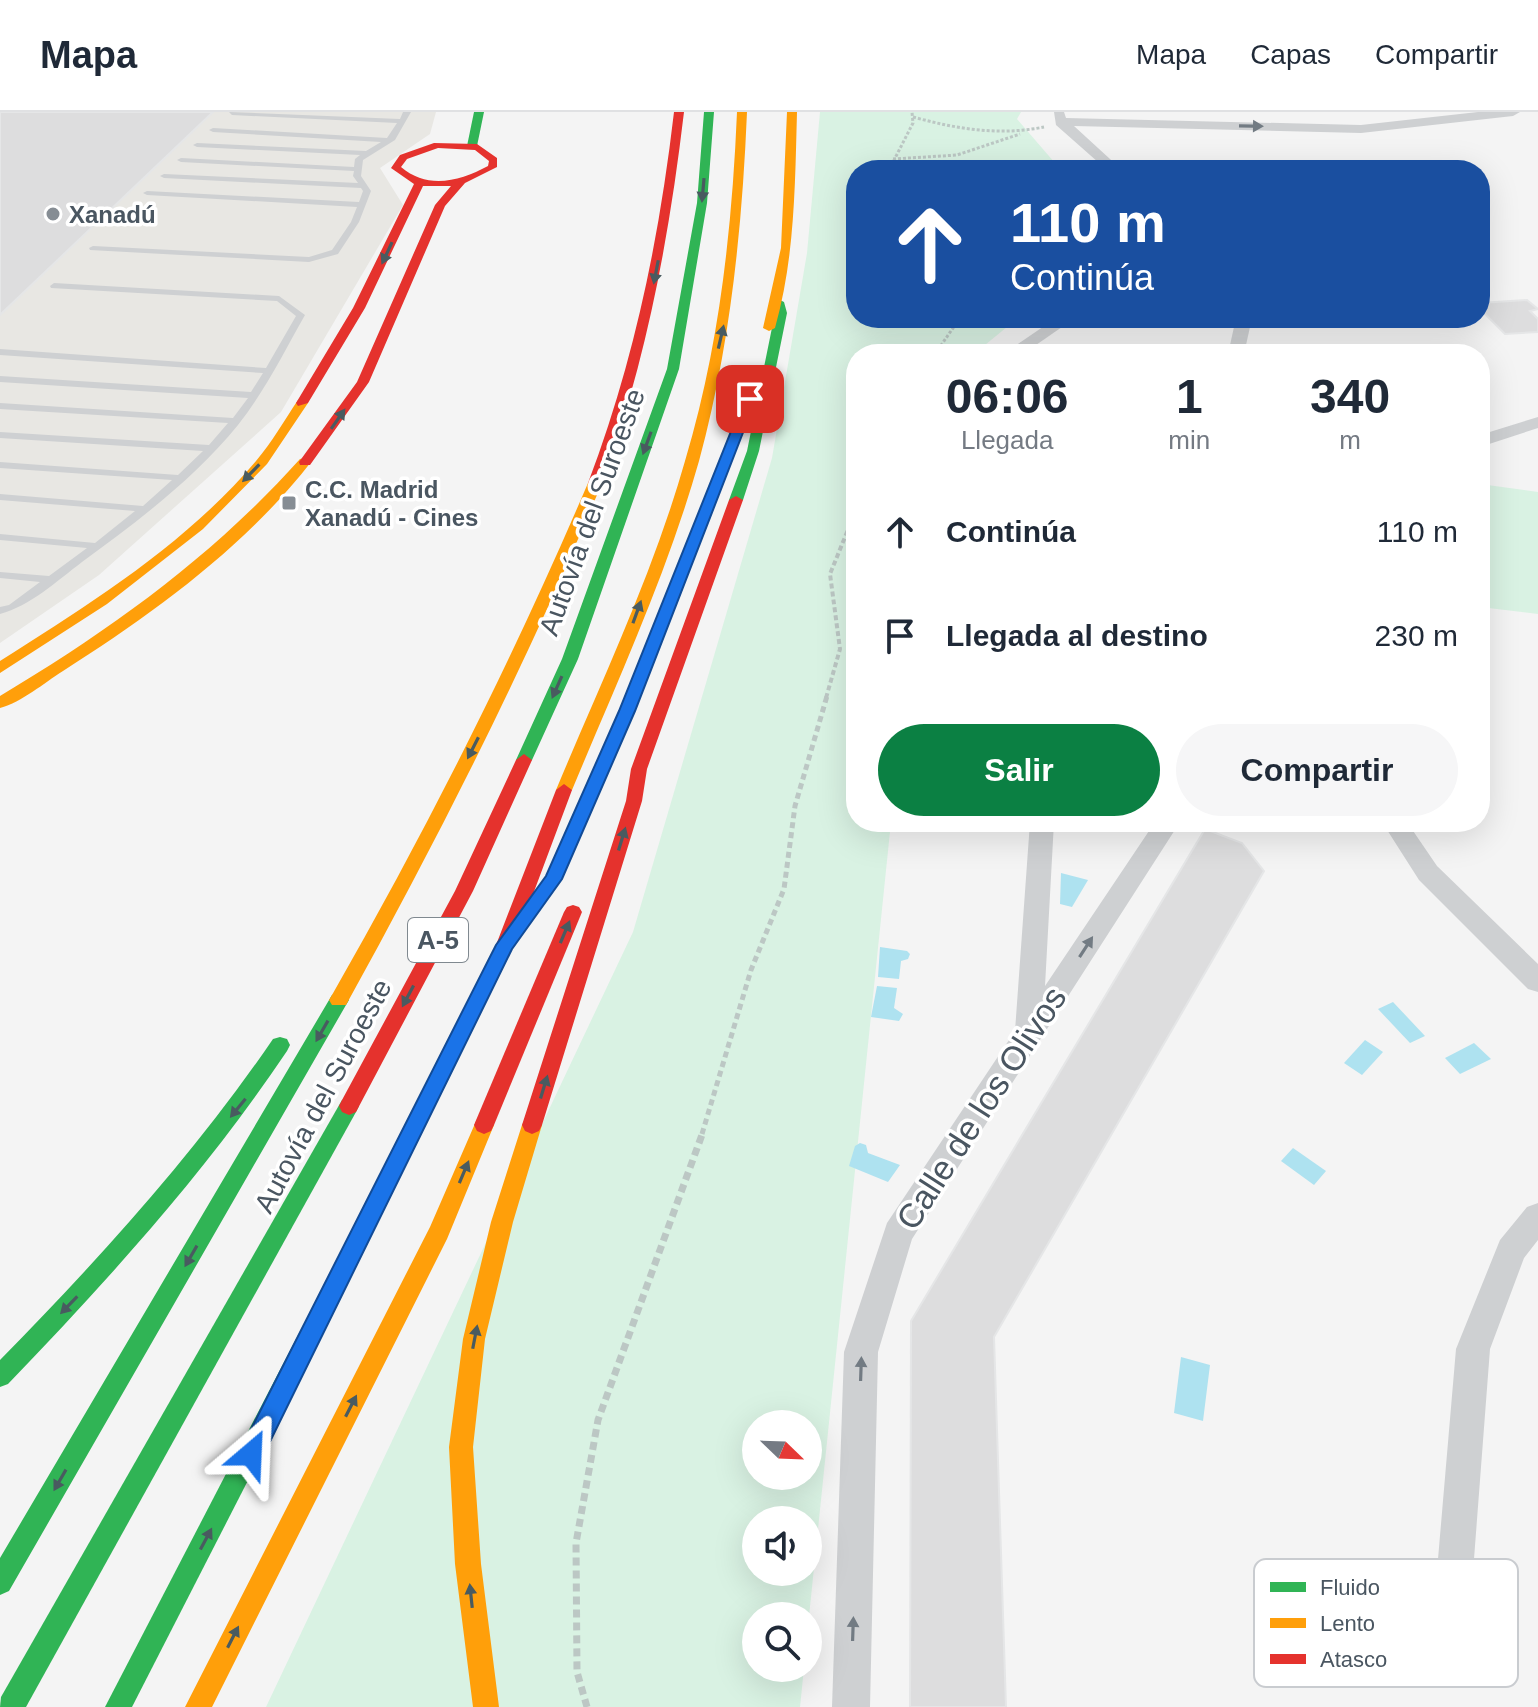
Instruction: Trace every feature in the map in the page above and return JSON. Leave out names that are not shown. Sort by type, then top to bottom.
[{"type":"main road","points":[[472,146],[479,112]]},
{"type":"main road","points":[[0,1582],[400,890],[523,652],[586,505],[634,369],[669,204],[679,112]]},
{"type":"main road","name":"Autovía del Suroeste","points":[[11,1707],[305,1189],[464,891],[570,659],[673,369],[702,203],[709,112]]},
{"type":"main road","name":"A-5","points":[[118,1707],[251,1454],[505,945],[529,876],[616,668],[692,460],[726,312],[740,207],[742,112]]},
{"type":"main road","points":[[735,441],[759,371],[772,312],[778,302],[789,232],[792,112]]},
{"type":"main road","points":[[425,148],[443,130]]},
{"type":"main road","points":[[472,146],[491,155],[492,167],[461,181],[420,182],[400,174],[396,168],[403,157],[425,148],[472,146]]},
{"type":"main road","points":[[0,703],[93,645],[158,598],[223,545],[305,466],[360,387],[440,205],[461,181]]},
{"type":"main road","points":[[0,668],[121,586],[185,535],[255,471],[309,395],[382,263],[420,182]]},
{"type":"main road","points":[[486,1707],[468,1564],[461,1447],[474,1339],[502,1222],[634,801],[639,769],[753,451],[781,313],[778,302]]},
{"type":"main road","points":[[596,857],[620,800],[639,769]]},
{"type":"main road","points":[[350,937],[400,890]]},
{"type":"main road","points":[[505,945],[545,890]]},
{"type":"main road","points":[[198,1707],[439,1232],[578,901]]},
{"type":"main road","points":[[0,1376],[172,1191],[255,1087],[294,1023]]},
{"type":"street","points":[[1056,120],[1361,129],[1513,112]]},
{"type":"street","points":[[1056,120],[1103,160]]},
{"type":"street","points":[[1027,344],[1051,328]]},
{"type":"street","points":[[1490,438],[1538,422]]},
{"type":"street","points":[[1029,1034],[1041,832]]},
{"type":"street","name":"Calle de los Olivos","points":[[851,1707],[861,1352],[898,1233],[1161,832]]},
{"type":"street","points":[[1401,832],[1428,873],[1538,981]]},
{"type":"street","points":[[1456,1559],[1473,1349],[1511,1250],[1538,1217]]},
{"type":"lane","points":[[232,113],[405,116]]},
{"type":"lane","points":[[355,169],[365,153],[389,140],[405,116]]},
{"type":"lane","points":[[213,130],[389,140]]},
{"type":"lane","points":[[197,145],[365,153]]},
{"type":"lane","points":[[181,160],[355,169]]},
{"type":"lane","points":[[93,248],[309,260],[335,252],[362,205],[367,191],[355,169]]},
{"type":"lane","points":[[164,176],[364,186]]},
{"type":"lane","points":[[147,193],[362,205]]},
{"type":"lane","points":[[0,611],[13,607],[51,580],[182,478],[235,421],[269,371],[301,315],[279,299],[54,286]]},
{"type":"lane","points":[[0,352],[269,371]]},
{"type":"lane","points":[[0,379],[252,395]]},
{"type":"lane","points":[[0,406],[235,421]]},
{"type":"lane","points":[[0,435],[211,448]]},
{"type":"lane","points":[[0,465],[182,478]]},
{"type":"lane","points":[[0,497],[146,509]]},
{"type":"lane","points":[[0,537],[97,546]]},
{"type":"lane","points":[[0,575],[51,580]]},
{"type":"lane","points":[[480,1673],[506,1707]]},
{"type":"path","points":[[894,160],[913,123],[912,115],[951,128],[1026,132]]},
{"type":"path","points":[[893,159],[957,155],[1056,120]]},
{"type":"path","points":[[587,1707],[577,1672],[576,1543],[598,1420],[699,1144],[751,970],[784,889],[795,806],[840,649],[830,574],[846,535]]},
{"type":"shaded area","points":[[0,112],[436,112],[430,134],[380,168],[403,205],[281,412],[99,575],[0,643]]},
{"type":"green space","points":[[820,112],[1021,112],[1017,119],[1052,160],[846,160],[846,328],[1006,328],[986,344],[846,344],[846,832],[890,832],[820,1506],[742,1506],[742,1586],[812,1586],[810,1602],[742,1602],[742,1682],[803,1682],[800,1707],[266,1707],[633,932],[772,458],[807,253]]},
{"type":"green space","points":[[1490,485],[1538,492],[1538,614],[1490,608]]},
{"type":"water","points":[[1061,873],[1088,880],[1072,907],[1060,904]]},
{"type":"water","points":[[880,947],[910,954],[908,959],[901,961],[899,979],[878,977]]},
{"type":"water","points":[[877,986],[897,988],[894,1008],[903,1014],[899,1021],[871,1017]]},
{"type":"water","points":[[1393,1002],[1425,1036],[1410,1043],[1378,1009]]},
{"type":"water","points":[[1365,1040],[1383,1052],[1362,1075],[1344,1063]]},
{"type":"water","points":[[1474,1043],[1491,1059],[1460,1074],[1445,1058]]},
{"type":"water","points":[[860,1143],[866,1145],[868,1153],[900,1165],[888,1182],[849,1166],[855,1146]]},
{"type":"water","points":[[1293,1148],[1326,1171],[1314,1185],[1281,1161]]},
{"type":"water","points":[[1181,1357],[1210,1365],[1203,1421],[1174,1413]]},
{"type":"building","name":"Xanadú","points":[[0,112],[213,112],[0,315]]},
{"type":"building","points":[[1527,300],[1538,309],[1530,311],[1538,319],[1538,332],[1505,334],[1490,319],[1490,302]]},
{"type":"building","points":[[1203,832],[1213,832],[1242,843],[1264,871],[994,1337],[1006,1707],[910,1707],[911,1321]]},
{"type":"traffic: fast","points":[[472,146],[479,112]]},
{"type":"traffic: fast","points":[[524,760],[570,659],[673,369],[702,203],[709,112]]},
{"type":"traffic: fast","points":[[736,500],[753,451],[781,313],[778,302]]},
{"type":"traffic: fast","points":[[0,1582],[339,1000]]},
{"type":"traffic: fast","points":[[0,1376],[149,1218],[217,1134],[280,1045]]},
{"type":"traffic: fast","points":[[11,1707],[349,1106]]},
{"type":"traffic: fast","points":[[118,1707],[317,1322]]},
{"type":"traffic: slow","points":[[564,790],[649,586],[692,461],[713,375],[728,288],[742,112]]},
{"type":"traffic: slow","points":[[769,328],[777,302],[786,248],[792,112]]},
{"type":"traffic: slow","points":[[0,668],[102,601],[198,526],[263,461],[302,403]]},
{"type":"traffic: slow","points":[[0,703],[83,652],[163,596],[238,533],[305,462]]},
{"type":"traffic: slow","points":[[339,1000],[476,746],[538,616],[595,483]]},
{"type":"traffic: slow","points":[[198,1707],[439,1232],[484,1125]]},
{"type":"traffic: slow","points":[[486,1707],[468,1564],[461,1447],[474,1339],[502,1222],[532,1125]]},
{"type":"traffic: jam","points":[[595,483],[626,392],[650,300],[667,207],[679,112]]},
{"type":"traffic: jam","points":[[437,145],[477,147],[494,160],[492,167],[469,179],[443,184],[418,182],[396,168],[403,157],[437,145]]},
{"type":"traffic: jam","points":[[305,462],[363,382],[440,205],[461,181]]},
{"type":"traffic: jam","points":[[302,403],[359,308],[420,182]]},
{"type":"traffic: jam","points":[[532,1125],[634,801],[639,769],[736,500]]},
{"type":"traffic: jam","points":[[349,1106],[464,891],[524,760]]},
{"type":"traffic: jam","points":[[317,1322],[505,945],[564,790]]},
{"type":"traffic: jam","points":[[484,1125],[573,912]]},
{"type":"place","name":"Xanadú","points":[[53,214]]},
{"type":"place","name":"C.C. Madrid Xanadú - Cines","points":[[289,503]]},
{"type":"route","points":[[251,1454],[505,945],[553,879],[627,711],[750,399]]}]
